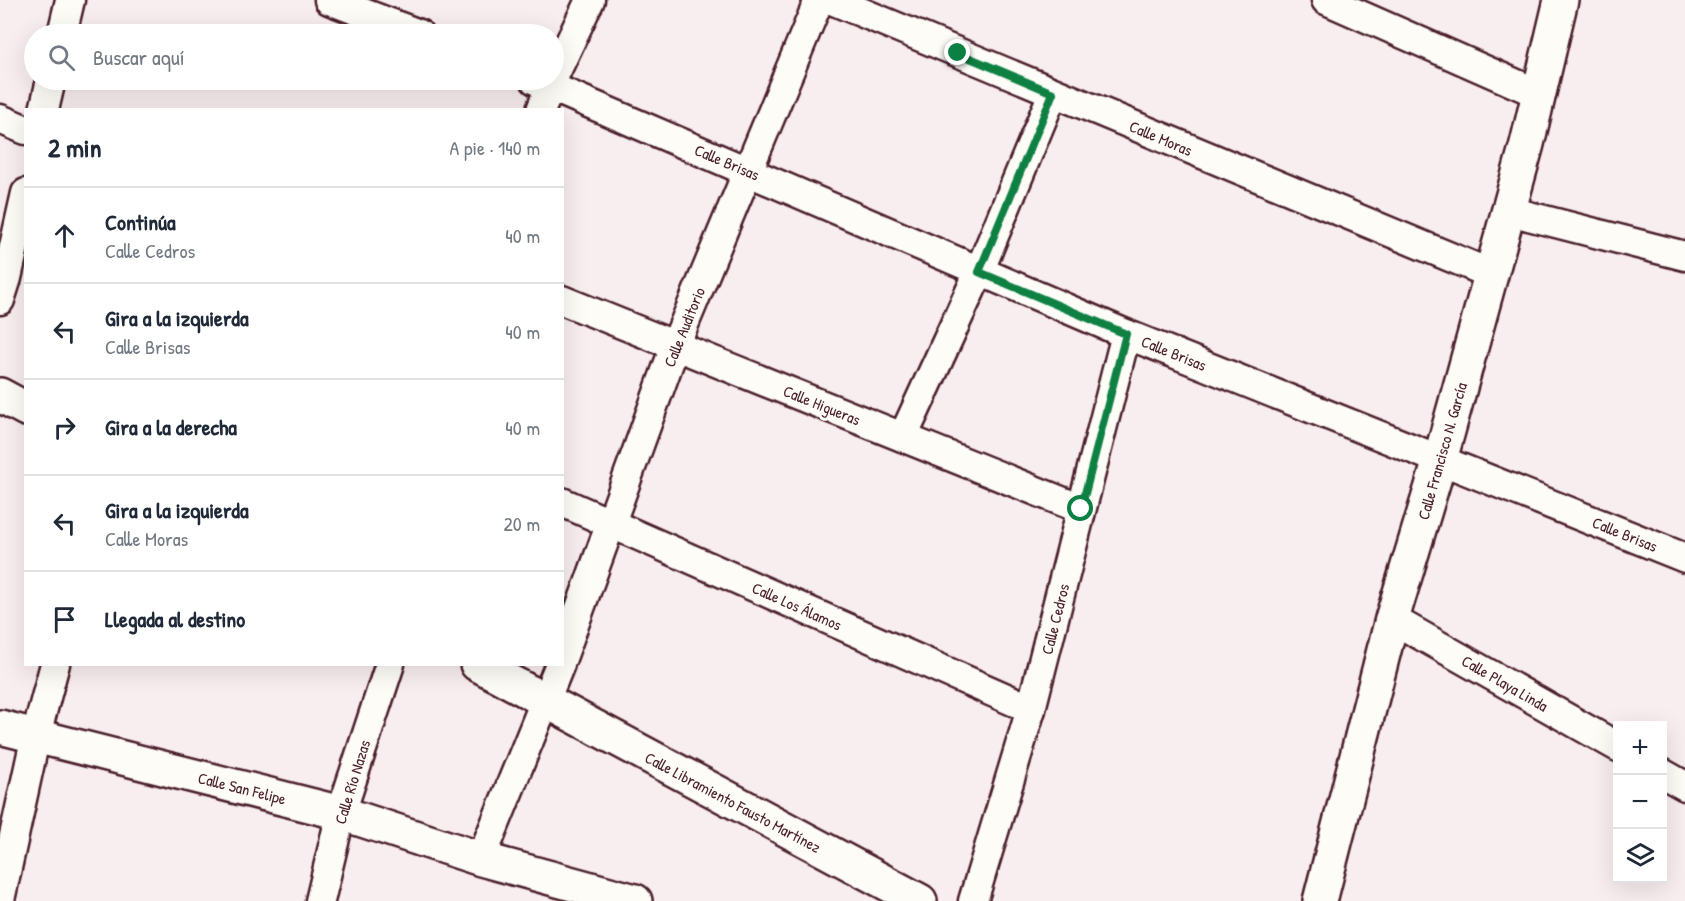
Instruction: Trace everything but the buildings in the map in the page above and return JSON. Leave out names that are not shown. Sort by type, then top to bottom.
[{"type":"main road","name":"Calle Francisco N. García","points":[[1320,901],[1392,618],[1440,460],[1509,211],[1561,0]]},
{"type":"main road","points":[[0,395],[24,408]]},
{"type":"main road","name":"Calle Libramiento Fausto Martínez","points":[[481,666],[920,901]]},
{"type":"main road","name":"Calle San Felipe","points":[[0,727],[341,813],[481,859]]},
{"type":"main road","points":[[838,858],[859,885],[866,901]]},
{"type":"main road","points":[[481,859],[635,901]]},
{"type":"street","points":[[64,24],[70,0]]},
{"type":"street","points":[[329,0],[393,24]]},
{"type":"street","points":[[564,51],[590,0]]},
{"type":"street","name":"Calle Auditorio","points":[[564,653],[675,346],[750,171],[819,0]]},
{"type":"street","name":"Calle Moras","points":[[831,0],[1491,274]]},
{"type":"street","points":[[1326,0],[1537,93]]},
{"type":"street","name":"Calle Brisas","points":[[556,90],[750,171],[1126,334],[1685,558]]},
{"type":"street","points":[[903,437],[979,272],[1053,93]]},
{"type":"street","points":[[0,119],[24,129]]},
{"type":"street","points":[[11,287],[24,206]]},
{"type":"street","points":[[1509,211],[1685,256]]},
{"type":"street","name":"Calle Higueras","points":[[564,301],[1081,509]]},
{"type":"street","name":"Calle Cedros","points":[[973,901],[1031,709],[1126,334]]},
{"type":"street","name":"Calle Los Álamos","points":[[564,503],[1031,709]]},
{"type":"street","name":"Calle Playa Linda","points":[[1392,618],[1613,745]]},
{"type":"street","points":[[0,900],[36,735],[54,666]]},
{"type":"street","name":"Calle Río Nazas","points":[[320,901],[341,813],[389,666]]},
{"type":"street","points":[[481,859],[559,666]]},
{"type":"street","points":[[1666,775],[1685,786]]},
{"type":"route","points":[[958,53],[1053,93],[979,272],[1126,334],[1081,509]]}]
